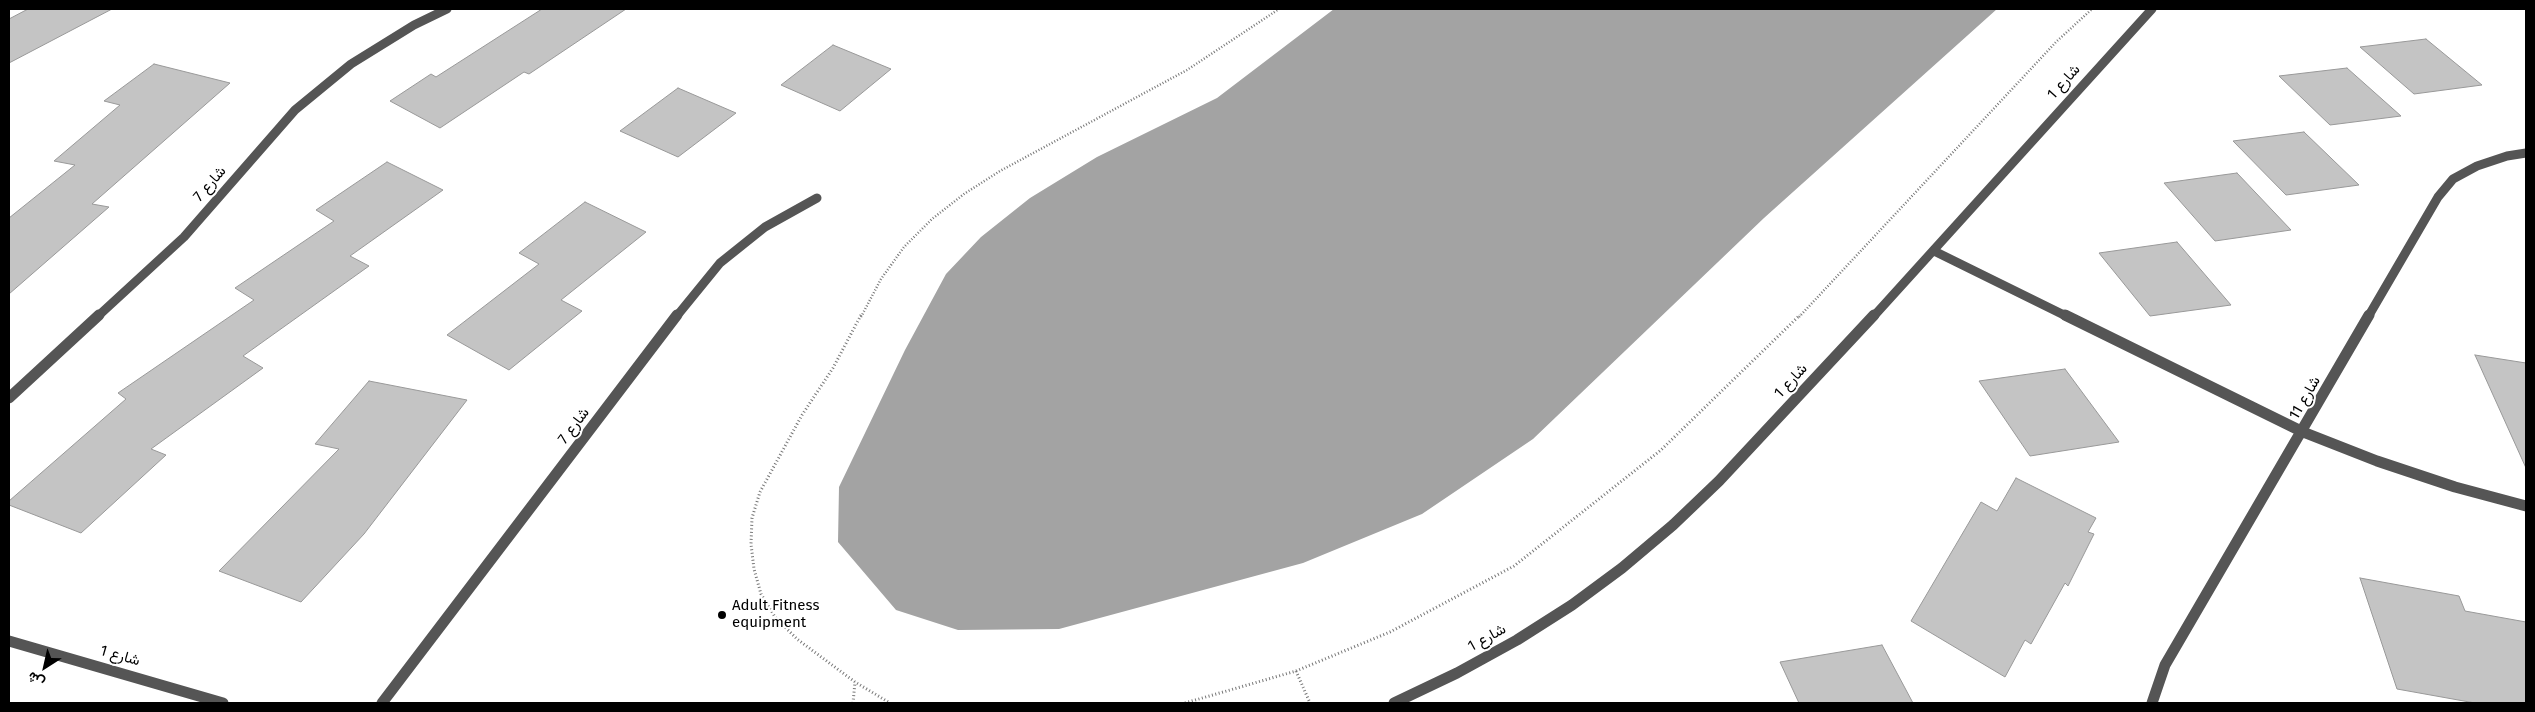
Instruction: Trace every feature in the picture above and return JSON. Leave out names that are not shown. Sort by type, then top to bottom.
[{"type":"street","name":"شارع 7","points":[[9,398],[184,236],[295,110],[322,86],[366,54],[414,25],[447,9]]},
{"type":"street","name":"شارع 1","points":[[1394,703],[1456,673],[1517,640],[1622,568],[1720,481],[1934,251],[2152,9]]},
{"type":"street","name":"شارع 11","points":[[2152,703],[2165,665],[2303,432],[2438,197],[2453,179],[2477,166],[2506,156],[2526,154]]},
{"type":"street","name":"شارع 7","points":[[382,703],[700,285],[720,263],[749,238],[790,211],[817,198]]},
{"type":"street","points":[[1934,251],[2303,432],[2403,470],[2526,506]]},
{"type":"street","name":"شارع 1","points":[[9,640],[223,703]]},
{"type":"path","points":[[890,703],[855,682],[797,640],[775,617],[761,594],[754,569],[751,544],[752,518],[760,492],[802,415],[859,322],[881,279],[904,247],[932,219],[964,194],[1035,150],[1186,70],[1253,28],[1279,9]]},
{"type":"path","points":[[1184,703],[1296,671],[1390,632],[1514,566],[1661,450],[1822,294],[2056,42],[2092,9]]},
{"type":"path","points":[[1296,671],[1310,703]]},
{"type":"path","points":[[853,703],[855,682]]},
{"type":"shaded area","points":[[1334,9],[1997,9],[1764,218],[1533,439],[1422,514],[1303,563],[1059,629],[958,630],[896,610],[838,542],[839,487],[905,350],[946,274],[981,237],[1030,198],[1097,157],[1217,98]]},
{"type":"building","points":[[28,9],[112,9],[9,63],[9,19]]},
{"type":"building","points":[[542,9],[626,9],[529,74],[524,72],[440,128],[390,101],[431,74],[436,77]]},
{"type":"building","points":[[2426,39],[2482,85],[2414,94],[2360,47]]},
{"type":"building","points":[[833,45],[891,69],[840,111],[781,85]]},
{"type":"building","points":[[154,64],[230,83],[92,204],[109,207],[9,294],[9,218],[75,165],[54,161],[120,105],[104,101]]},
{"type":"building","points":[[2347,68],[2401,116],[2330,125],[2279,76]]},
{"type":"building","points":[[678,88],[736,113],[678,157],[620,131]]},
{"type":"building","points":[[2304,132],[2359,185],[2286,195],[2233,141]]},
{"type":"building","points":[[387,162],[443,190],[350,256],[369,266],[243,356],[263,368],[151,449],[166,455],[81,533],[9,505],[9,501],[126,399],[118,393],[254,300],[235,288],[334,221],[316,210]]},
{"type":"building","points":[[2237,173],[2291,230],[2215,241],[2164,183]]},
{"type":"building","points":[[585,202],[646,232],[561,300],[582,311],[509,370],[447,335],[539,264],[519,253]]},
{"type":"building","points":[[2177,242],[2231,305],[2150,316],[2099,253]]},
{"type":"building","points":[[2475,355],[2526,363],[2526,468]]},
{"type":"building","points":[[2065,369],[2119,442],[2030,456],[1979,381]]},
{"type":"building","points":[[369,381],[467,400],[364,534],[301,602],[219,571],[339,449],[315,444]]},
{"type":"building","points":[[2016,478],[2096,518],[2088,532],[2094,534],[2068,586],[2065,583],[2031,644],[2025,640],[2005,677],[1911,621],[1981,502],[1997,511]]},
{"type":"building","points":[[2360,578],[2459,596],[2465,611],[2526,622],[2526,703],[2475,703],[2397,689]]},
{"type":"building","points":[[1882,645],[1913,703],[1799,703],[1780,662]]},
{"type":"place","name":"Adult Fitness equipment","points":[[722,615]]}]
